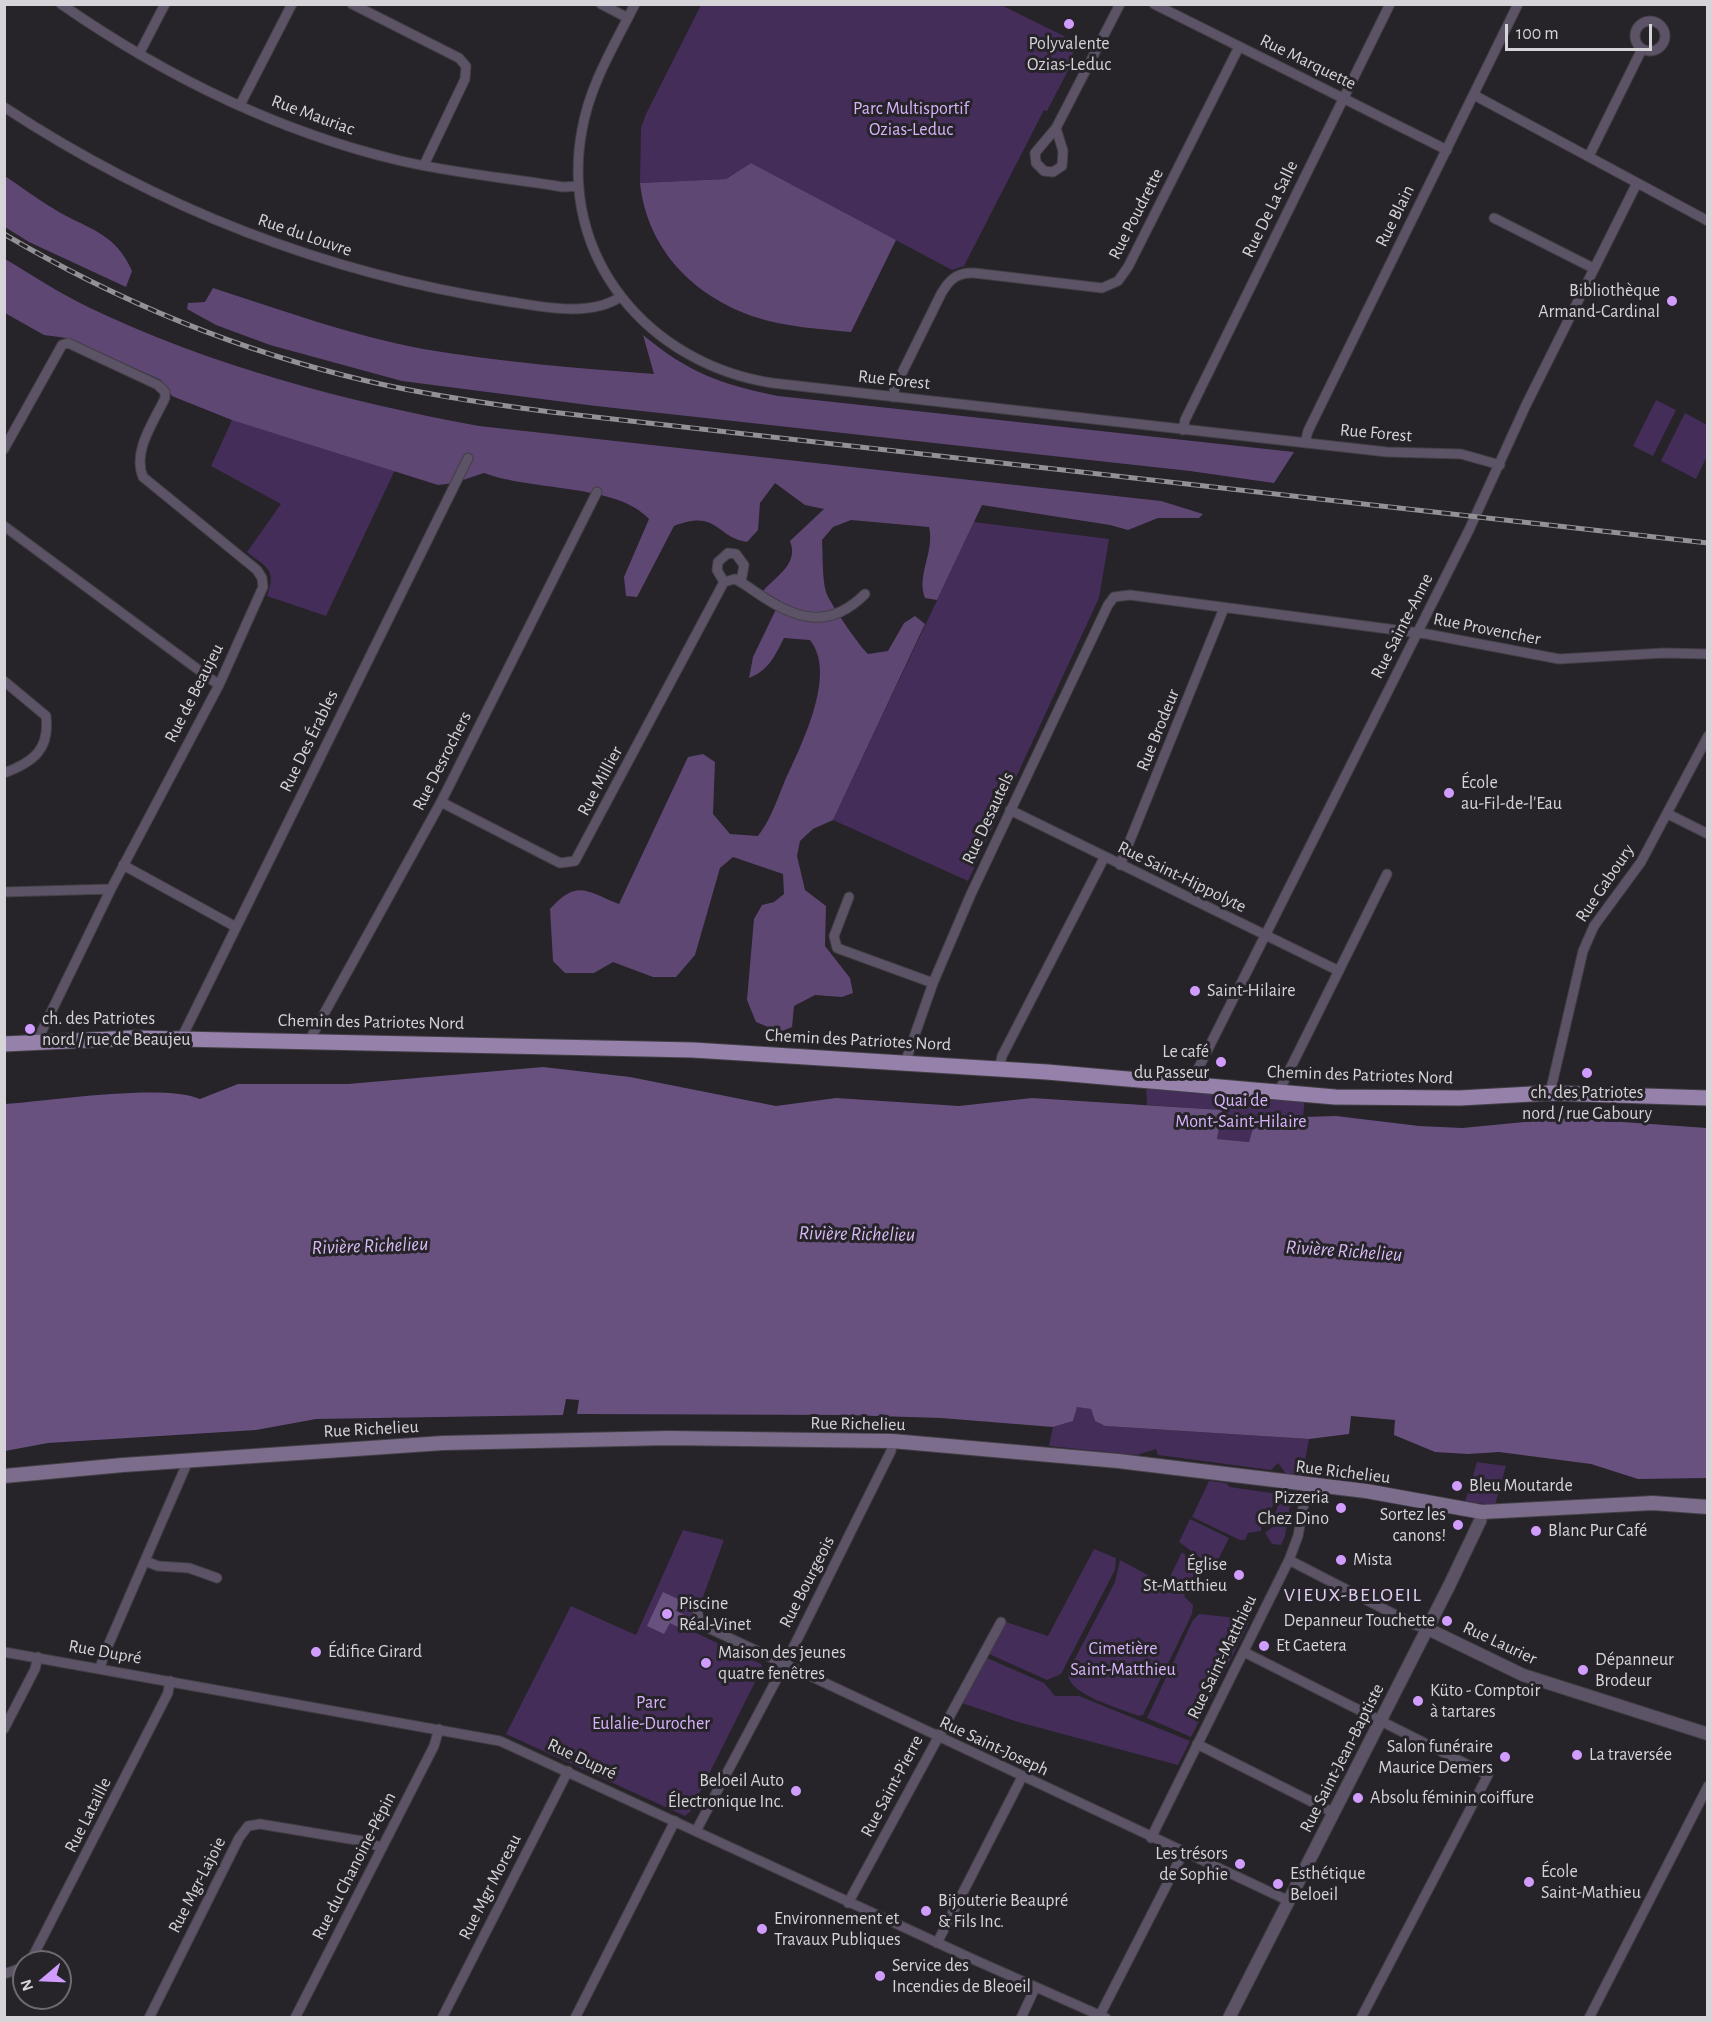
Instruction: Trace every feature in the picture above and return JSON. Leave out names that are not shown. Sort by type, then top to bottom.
[{"type":"main road","name":"Chemin des Patriotes Nord","points":[[4,1044],[182,1039],[682,1050],[999,1068],[1196,1083],[1278,1093],[1403,1098],[1484,1098],[1550,1093],[1707,1098]]},
{"type":"main road","name":"Rue Richelieu","points":[[4,1476],[336,1449],[545,1440],[892,1441],[1099,1459],[1307,1486],[1366,1491],[1482,1512],[1653,1503],[1707,1508]]},
{"type":"street","name":"Rue Mauriac","points":[[61,4],[140,54],[240,105],[350,146],[424,165],[563,187],[579,186]]},
{"type":"street","points":[[140,54],[165,4]]},
{"type":"street","points":[[240,105],[292,4]]},
{"type":"street","points":[[352,4],[459,58],[465,64],[466,75],[424,165]]},
{"type":"street","points":[[601,4],[628,18]]},
{"type":"street","name":"Rue Forest","points":[[635,4],[589,98],[579,150],[579,186],[593,244],[620,297],[638,318],[683,353],[716,370],[772,383],[1400,453],[1461,454],[1500,465]]},
{"type":"street","points":[[1056,128],[1063,151],[1062,166],[1053,172],[1044,171],[1036,163],[1035,153],[1056,128],[1120,4]]},
{"type":"street","name":"Rue Marquette","points":[[1154,4],[1447,150]]},
{"type":"street","name":"Rue De La Salle","points":[[1183,430],[1185,420],[1390,4]]},
{"type":"street","name":"Rue Blain","points":[[1305,443],[1308,431],[1518,4]]},
{"type":"street","name":"Rue Poudrette","points":[[893,397],[895,387],[941,294],[948,282],[956,275],[974,273],[1102,288],[1119,281],[1239,47]]},
{"type":"street","points":[[1589,156],[1642,49]]},
{"type":"street","points":[[1474,95],[1707,221]]},
{"type":"street","name":"Rue du Louvre","points":[[4,106],[87,158],[173,202],[252,235],[342,266],[421,286],[530,304],[588,308],[608,305],[620,297]]},
{"type":"street","name":"Rue Sainte-Anne","points":[[1196,1083],[1198,1069],[1417,633],[1593,268],[1637,183]]},
{"type":"street","points":[[1494,218],[1593,268]]},
{"type":"street","name":"Rue de Beaujeu","points":[[4,449],[57,350],[68,344],[158,385],[165,392],[139,454],[138,466],[143,477],[257,570],[262,578],[260,596],[219,685],[123,865],[36,1043]]},
{"type":"street","name":"Rue Des Érables","points":[[182,1039],[468,458]]},
{"type":"street","name":"Rue Desrochers","points":[[309,1041],[441,802],[597,492]]},
{"type":"street","points":[[4,526],[219,685]]},
{"type":"street","points":[[741,582],[744,565],[736,554],[728,553],[721,557],[717,570],[724,582],[735,579],[777,606],[801,616],[833,616],[849,609],[865,594]]},
{"type":"street","name":"Rue Millier","points":[[441,802],[560,863],[575,861],[724,582]]},
{"type":"street","name":"Rue Provencher","points":[[1117,596],[1417,633],[1567,660],[1664,652],[1707,654]]},
{"type":"street","name":"Rue Desautels","points":[[905,1063],[933,983],[1010,810],[1108,605],[1117,596]]},
{"type":"street","name":"Rue Brodeur","points":[[1120,865],[1224,608]]},
{"type":"street","points":[[4,681],[46,716],[48,731],[44,745],[35,756],[19,768],[4,773]]},
{"type":"street","name":"Rue Gaboury","points":[[1550,1093],[1583,951],[1589,936],[1630,879],[1668,814],[1707,736]]},
{"type":"street","name":"Rue Saint-Hippolyte","points":[[1010,810],[1339,971]]},
{"type":"street","points":[[1668,814],[1707,834]]},
{"type":"street","points":[[999,1068],[1002,1056],[1104,858]]},
{"type":"street","points":[[123,865],[236,927]]},
{"type":"street","points":[[1278,1093],[1386,874]]},
{"type":"street","points":[[4,892],[111,889]]},
{"type":"street","points":[[849,897],[834,936],[837,948],[933,983]]},
{"type":"street","name":"Rue Bourgeois","points":[[696,1831],[784,1665],[891,1451],[892,1441]]},
{"type":"street","points":[[100,1668],[185,1468],[185,1461]]},
{"type":"street","name":"Rue Saint-Matthieu","points":[[1151,1838],[1289,1560],[1298,1536],[1307,1486]]},
{"type":"street","name":"Rue Saint-Jean-Baptiste","points":[[1229,2018],[1428,1629],[1480,1521],[1482,1512]]},
{"type":"street","name":"Rue Laurier","points":[[1289,1560],[1415,1625],[1428,1629],[1530,1678],[1707,1734]]},
{"type":"street","points":[[145,1561],[158,1566],[189,1568],[217,1578]]},
{"type":"street","name":"Rue Saint-Joseph","points":[[697,1609],[699,1620],[704,1626],[1022,1778],[1289,1901]]},
{"type":"street","name":"Rue Saint-Pierre","points":[[848,1902],[1001,1622]]},
{"type":"street","name":"Rue Dupré","points":[[4,1652],[500,1741],[1035,1988],[1103,2016]]},
{"type":"street","points":[[1244,1652],[1488,1775],[1361,2018]]},
{"type":"street","points":[[4,1729],[35,1669],[38,1657]]},
{"type":"street","name":"Rue Lataille","points":[[36,1950],[168,1693],[171,1681]]},
{"type":"street","name":"Rue du Chanoine-Pépin","points":[[295,2018],[434,1746],[439,1729]]},
{"type":"street","points":[[1197,1744],[1334,1813]]},
{"type":"street","name":"Rue Mgr Moreau","points":[[442,2018],[568,1771]]},
{"type":"street","points":[[938,1943],[1022,1778]]},
{"type":"street","points":[[1589,2018],[1707,1786]]},
{"type":"street","points":[[575,2018],[675,1821]]},
{"type":"street","name":"Rue Mgr-Lajoie","points":[[148,2018],[239,1839],[248,1826],[260,1824],[369,1842],[382,1848]]},
{"type":"street","points":[[1103,2016],[1183,1853]]},
{"type":"street","points":[[1021,2018],[1035,1988]]},
{"type":"green space","name":"Parc Multisportif Ozias-Leduc","points":[[701,5],[1001,5],[1078,43],[1071,57],[1073,61],[1047,111],[1044,110],[964,266],[952,270],[751,163],[726,179],[640,183],[641,128]]},
{"type":"green space","points":[[177,372],[438,485],[395,470],[326,616],[267,596],[271,580],[270,574],[265,566],[247,552],[281,504],[211,466],[232,420],[172,396]]},
{"type":"green space","points":[[1656,400],[1676,410],[1653,456],[1633,446]]},
{"type":"green space","points":[[1685,413],[1707,425],[1707,456],[1696,479],[1661,461]]},
{"type":"green space","points":[[974,522],[1109,539],[1099,598],[968,881],[833,820]]},
{"type":"green space","name":"Quai de Mont-Saint-Hilaire","points":[[1146,1083],[1305,1099],[1303,1117],[1269,1129],[1253,1128],[1249,1142],[1217,1139],[1221,1110],[1147,1105]]},
{"type":"green space","points":[[1077,1406],[1091,1409],[1095,1421],[1105,1426],[1309,1439],[1302,1477],[1286,1474],[1278,1463],[1271,1470],[1158,1455],[1156,1449],[1137,1455],[1049,1446],[1053,1427],[1073,1421]]},
{"type":"green space","points":[[1477,1462],[1506,1466],[1495,1505],[1465,1502]]},
{"type":"green space","points":[[1209,1481],[1226,1483],[1230,1487],[1271,1493],[1278,1490],[1277,1497],[1274,1496],[1272,1499],[1275,1501],[1269,1514],[1261,1518],[1261,1531],[1248,1533],[1245,1540],[1240,1540],[1192,1517]]},
{"type":"green space","points":[[1288,1491],[1299,1492],[1300,1496],[1291,1499],[1285,1536],[1281,1545],[1272,1544],[1265,1533],[1275,1525],[1274,1516],[1279,1503],[1283,1505],[1285,1501],[1281,1499]]},
{"type":"green space","points":[[1190,1519],[1229,1538],[1214,1568],[1179,1542]]},
{"type":"green space","name":"Parc Eulalie-Durocher","points":[[683,1530],[724,1540],[700,1605],[693,1602],[695,1620],[690,1630],[761,1664],[762,1668],[690,1812],[685,1816],[506,1734],[571,1606],[636,1635]]},
{"type":"green space","name":"Cimetière Saint-Matthieu","points":[[1094,1549],[1116,1558],[1115,1570],[1061,1674],[1047,1680],[989,1654],[1006,1622],[1048,1636]]},
{"type":"green space","name":"Cimetière Saint-Matthieu","points":[[1182,1552],[1198,1566],[1184,1596],[1193,1605],[1192,1614],[1143,1715],[1139,1716],[1108,1705],[1075,1687],[1069,1680],[1068,1672],[1115,1582],[1120,1560],[1166,1585]]},
{"type":"green space","name":"Cimetière Saint-Matthieu","points":[[1199,1614],[1237,1618],[1249,1623],[1191,1737],[1147,1718],[1193,1620]]},
{"type":"green space","name":"Cimetière Saint-Matthieu","points":[[987,1658],[1044,1683],[1055,1696],[1079,1696],[1190,1741],[1178,1765],[1018,1722],[962,1703]]},
{"type":"shaded area","points":[[751,163],[896,240],[851,332],[779,323],[733,308],[693,283],[663,249],[644,207],[640,183],[726,179]]},
{"type":"shaded area","points":[[5,176],[52,208],[102,234],[110,241],[126,259],[132,271],[126,287],[29,242],[5,227]]},
{"type":"shaded area","points":[[5,259],[88,307],[182,347],[328,393],[428,416],[479,426],[1161,501],[1203,514],[1199,518],[1158,518],[1128,530],[1110,525],[982,505],[937,600],[925,598],[923,589],[930,545],[929,527],[851,520],[833,527],[822,540],[826,592],[845,624],[868,654],[888,651],[904,623],[915,616],[925,624],[833,820],[813,829],[800,841],[797,856],[805,890],[826,906],[825,946],[850,978],[853,993],[842,997],[815,995],[794,1006],[792,1027],[780,1032],[756,1022],[747,1000],[754,919],[762,905],[774,902],[784,894],[783,874],[733,857],[720,868],[695,955],[676,977],[653,977],[613,962],[594,973],[565,973],[553,961],[550,909],[568,894],[582,890],[619,904],[688,757],[703,754],[715,762],[713,814],[730,834],[758,836],[763,830],[807,731],[818,691],[820,672],[818,655],[810,640],[784,638],[766,667],[749,678],[753,657],[780,601],[763,591],[789,563],[792,556],[790,541],[824,509],[805,505],[775,483],[760,503],[758,530],[747,542],[728,535],[708,522],[688,522],[674,526],[637,597],[626,596],[624,577],[649,519],[635,508],[596,494],[503,479],[484,473],[454,483],[438,485],[232,420],[172,396],[161,380],[67,338],[44,335],[5,313]]},
{"type":"shaded area","points":[[213,288],[370,337],[452,354],[654,374],[643,335],[675,359],[706,375],[739,387],[778,396],[1294,452],[1274,483],[1190,471],[596,406],[402,381],[270,345],[216,325],[187,309],[188,303],[205,302]]},
{"type":"water","name":"Rivière Richelieu","points":[[543,1067],[630,1077],[776,1106],[836,1098],[959,1106],[1032,1098],[1222,1110],[1217,1139],[1249,1142],[1253,1128],[1269,1129],[1303,1117],[1336,1116],[1419,1126],[1462,1128],[1566,1118],[1707,1128],[1707,1478],[1638,1479],[1591,1464],[1499,1452],[1468,1454],[1435,1452],[1394,1435],[1395,1420],[1351,1416],[1349,1434],[1309,1439],[1105,1426],[1095,1421],[1091,1409],[1077,1407],[1073,1421],[1053,1427],[941,1418],[845,1415],[577,1414],[579,1400],[566,1399],[563,1415],[316,1419],[256,1430],[48,1443],[5,1451],[5,1104],[134,1093],[183,1094],[200,1099],[238,1084],[348,1084]]},
{"type":"water","name":"Piscine Réal-Vinet","points":[[663,1592],[680,1600],[676,1611],[687,1616],[682,1629],[670,1623],[664,1634],[647,1626]]},
{"type":"railway","points":[[4,234],[90,281],[226,339],[319,369],[435,395],[551,412],[1708,543]]},
{"type":"place","name":"Polyvalente Ozias-Leduc","points":[[1069,24]]},
{"type":"place","name":"Bibliothèque Armand-Cardinal","points":[[1672,301]]},
{"type":"place","name":"École au-Fil-de-l'Eau","points":[[1449,793]]},
{"type":"place","name":"Saint-Hilaire","points":[[1195,991]]},
{"type":"place","name":"ch. des Patriotes nord / rue de Beaujeu","points":[[30,1029]]},
{"type":"place","name":"Le café du Passeur","points":[[1221,1062]]},
{"type":"place","name":"ch. des Patriotes nord / rue Gaboury","points":[[1587,1073]]},
{"type":"place","name":"Bleu Moutarde","points":[[1457,1486]]},
{"type":"place","name":"Pizzeria Chez Dino","points":[[1341,1508]]},
{"type":"place","name":"Sortez les canons!","points":[[1458,1525]]},
{"type":"place","name":"Blanc Pur Café","points":[[1536,1531]]},
{"type":"place","name":"Mista","points":[[1341,1560]]},
{"type":"place","name":"Église St-Matthieu","points":[[1239,1575]]},
{"type":"place","name":"Piscine Réal-Vinet","points":[[667,1614]]},
{"type":"place","name":"Depanneur Touchette","points":[[1447,1621]]},
{"type":"place","name":"Et Caetera","points":[[1264,1646]]},
{"type":"place","name":"Édifice Girard","points":[[316,1652]]},
{"type":"place","name":"Maison des jeunes quatre fenêtres","points":[[706,1663]]},
{"type":"place","name":"Dépanneur Brodeur","points":[[1583,1670]]},
{"type":"place","name":"Küto - Comptoir à tartares","points":[[1418,1701]]},
{"type":"place","name":"La traversée","points":[[1577,1755]]},
{"type":"place","name":"Salon funéraire Maurice Demers","points":[[1505,1757]]},
{"type":"place","name":"Beloeil Auto Électronique Inc.","points":[[796,1791]]},
{"type":"place","name":"Absolu féminin coiffure","points":[[1358,1798]]},
{"type":"place","name":"Les trésors de Sophie","points":[[1240,1864]]},
{"type":"place","name":"École Saint-Mathieu","points":[[1529,1882]]},
{"type":"place","name":"Esthétique Beloeil","points":[[1278,1884]]},
{"type":"place","name":"Bijouterie Beaupré & Fils Inc.","points":[[926,1911]]},
{"type":"place","name":"Environnement et Travaux Publiques","points":[[762,1929]]},
{"type":"place","name":"Service des Incendies de Bleoeil","points":[[880,1976]]},
{"type":"district","name":"VIEUX-BELOEIL","points":[[1353,1595]]}]
